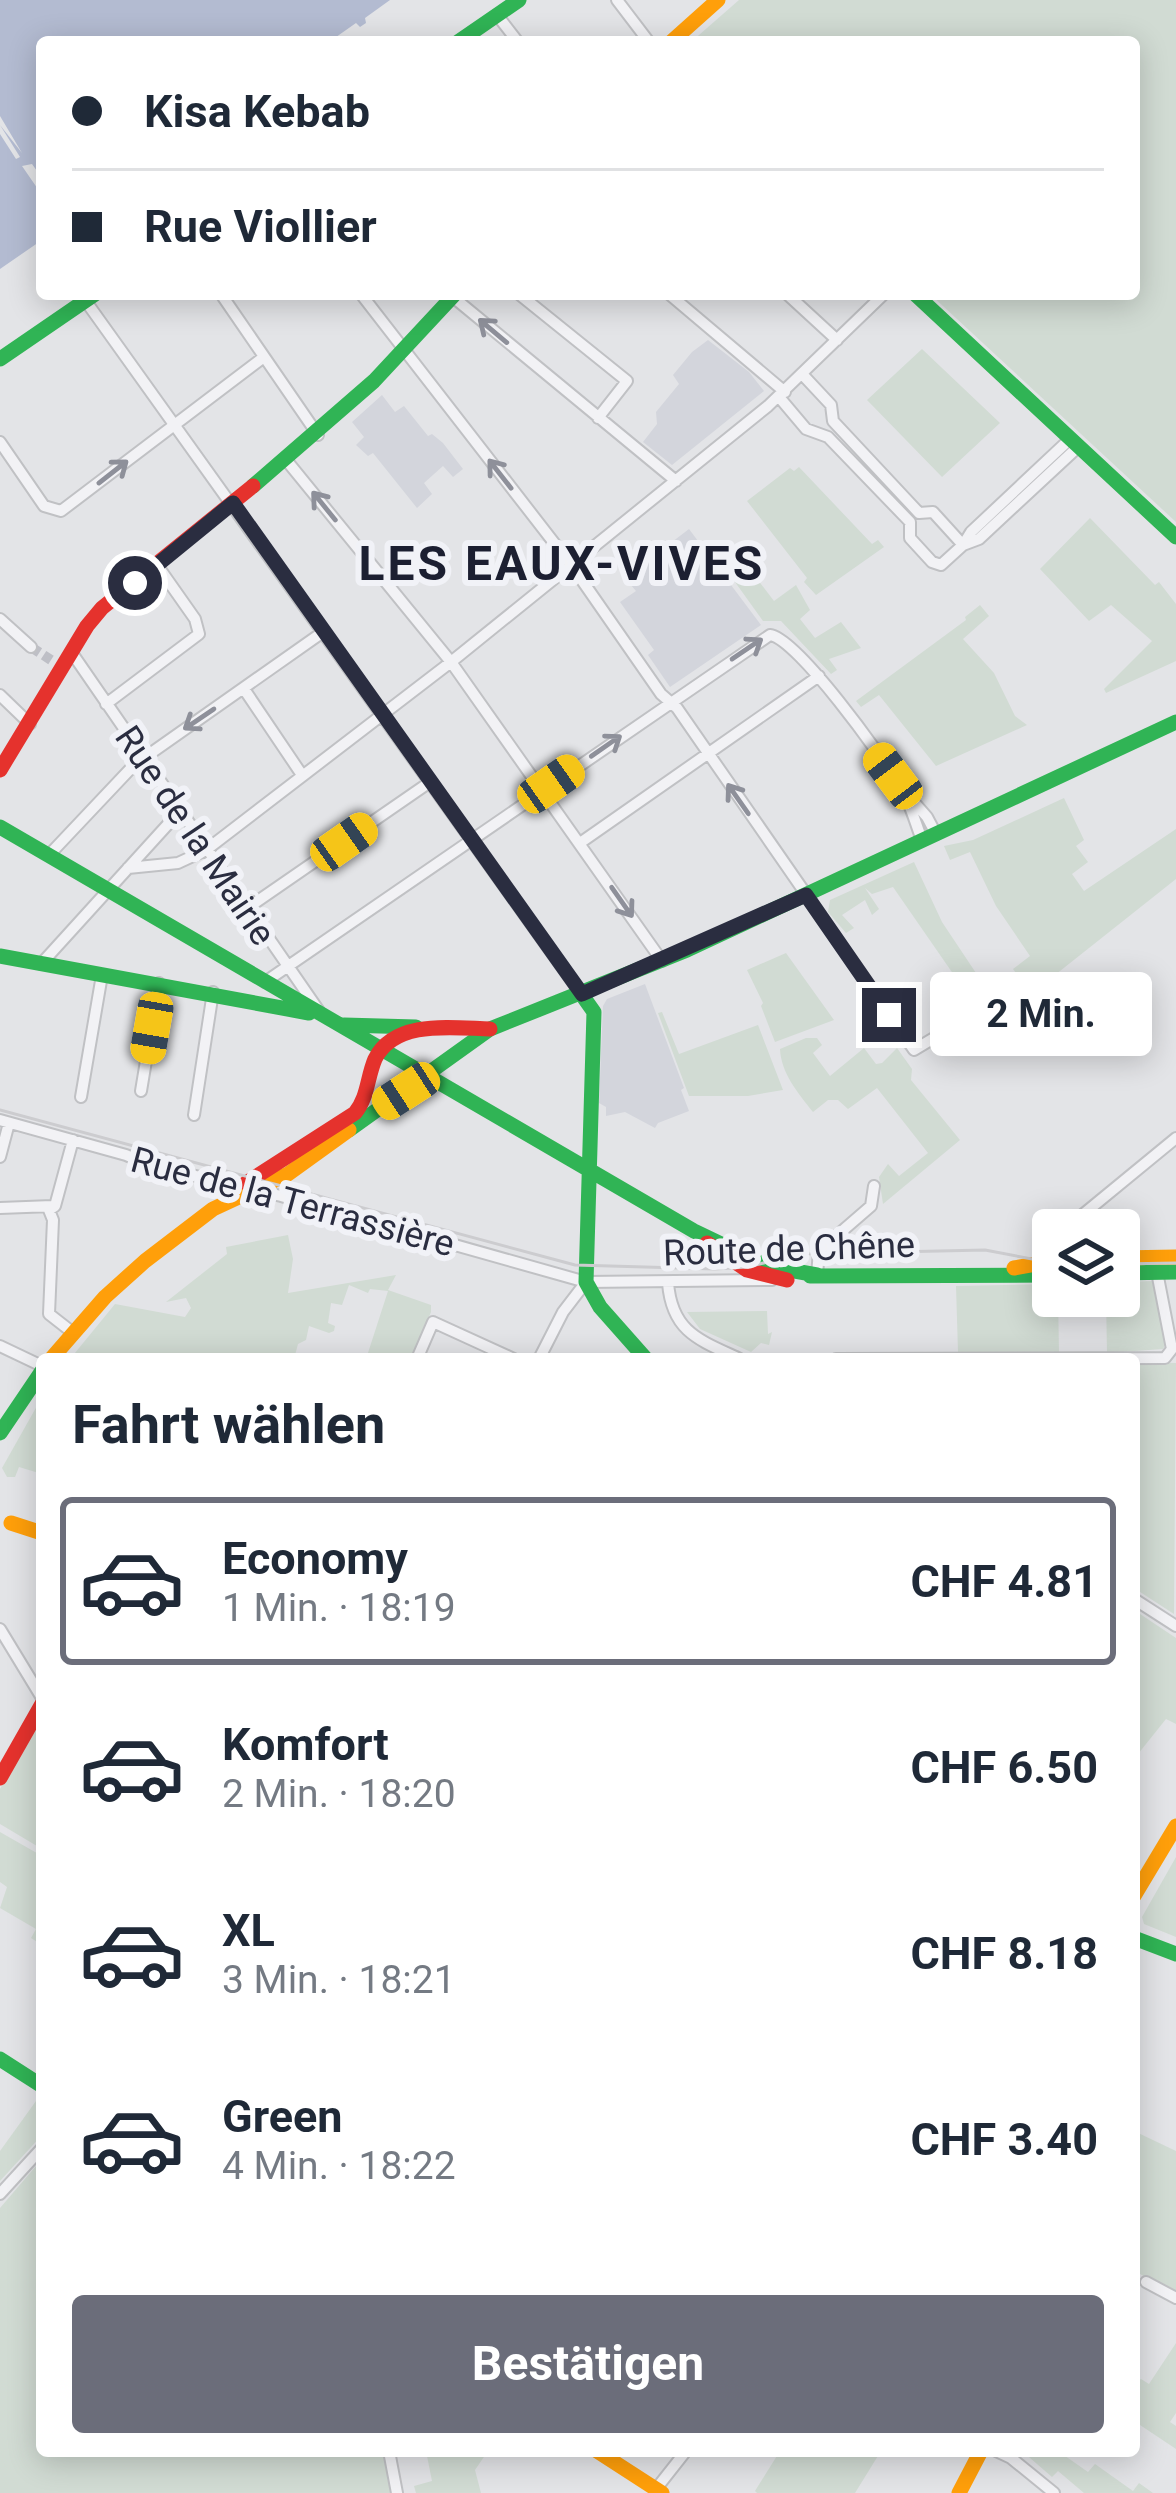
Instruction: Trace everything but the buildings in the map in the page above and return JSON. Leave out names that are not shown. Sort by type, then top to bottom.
[{"type":"main road","points":[[467,36],[519,0]]},
{"type":"main road","points":[[678,36],[718,0]]},
{"type":"main road","points":[[0,359],[86,300]]},
{"type":"main road","points":[[0,770],[62,660],[102,608],[318,435],[406,353],[451,300]]},
{"type":"main road","points":[[921,300],[1176,536]]},
{"type":"main road","points":[[245,1188],[288,1174],[490,1029],[662,962],[1176,722]]},
{"type":"main road","points":[[0,826],[694,1231],[769,1267],[817,1275]]},
{"type":"main road","points":[[0,956],[213,992],[328,1019],[429,1029],[490,1029]]},
{"type":"main road","points":[[213,992],[238,992],[265,982]]},
{"type":"main road","points":[[582,994],[594,1011],[586,1282],[600,1307],[641,1353]]},
{"type":"main road","points":[[354,1114],[367,1096],[380,1049],[402,1034],[429,1029]]},
{"type":"main road","points":[[369,1079],[372,1098],[384,1105]]},
{"type":"main road","points":[[55,1353],[145,1261],[222,1202],[354,1114],[384,1105]]},
{"type":"main road","points":[[694,1231],[742,1268],[777,1280]]},
{"type":"main road","points":[[1140,1258],[1176,1257]]},
{"type":"main road","name":"Route de Chêne","points":[[994,1272],[1032,1265]]},
{"type":"main road","points":[[1140,1273],[1176,1272]]},
{"type":"main road","name":"Route de Chêne","points":[[777,1280],[817,1275],[1032,1274]]},
{"type":"main road","points":[[0,1433],[36,1377]]},
{"type":"main road","points":[[4,1520],[36,1531]]},
{"type":"main road","points":[[0,1777],[36,1712]]},
{"type":"main road","points":[[1140,1886],[1176,1826]]},
{"type":"main road","points":[[1140,1940],[1176,1954]]},
{"type":"main road","points":[[1140,1951],[1157,1946]]},
{"type":"main road","points":[[4,2067],[36,2083]]},
{"type":"main road","points":[[606,2457],[659,2491]]},
{"type":"main road","points":[[959,2493],[978,2457]]},
{"type":"street","points":[[616,0],[645,36]]},
{"type":"street","points":[[497,15],[513,36]]},
{"type":"street","points":[[92,300],[582,994]]},
{"type":"street","points":[[225,300],[318,435]]},
{"type":"street","points":[[366,300],[572,566],[914,1050],[987,1006]]},
{"type":"street","points":[[459,300],[676,481]]},
{"type":"street","points":[[526,300],[627,381],[598,418]]},
{"type":"street","points":[[676,300],[782,394],[806,429],[828,436],[914,517]]},
{"type":"street","points":[[686,308],[692,300]]},
{"type":"street","points":[[794,300],[837,340]]},
{"type":"street","points":[[128,868],[178,863],[206,850],[676,481],[782,394],[878,300]]},
{"type":"street","points":[[0,442],[49,510],[65,509],[264,357]]},
{"type":"street","points":[[802,374],[831,405],[833,421],[914,517]]},
{"type":"street","points":[[820,434],[833,421]]},
{"type":"street","points":[[914,517],[910,538],[941,566],[971,532],[1074,443]]},
{"type":"street","points":[[286,460],[451,662],[662,962]]},
{"type":"street","points":[[914,517],[933,512],[963,545]]},
{"type":"street","points":[[106,704],[199,634],[195,619],[157,565]]},
{"type":"street","points":[[0,620],[31,647]]},
{"type":"street","points":[[49,855],[143,758],[323,632]]},
{"type":"street","points":[[265,982],[770,635],[785,640],[819,676],[903,791],[929,836]]},
{"type":"street","name":"Rue de la Mairie","points":[[62,660],[106,704],[246,909],[328,1019]]},
{"type":"street","points":[[580,843],[819,676]]},
{"type":"street","points":[[244,689],[302,775]]},
{"type":"street","points":[[0,695],[30,724]]},
{"type":"street","points":[[246,909],[430,782]]},
{"type":"street","points":[[40,964],[180,812]]},
{"type":"street","points":[[81,1097],[102,975]]},
{"type":"street","points":[[141,1091],[159,983]]},
{"type":"street","points":[[194,1115],[213,992]]},
{"type":"street","points":[[0,1156],[4,1121]]},
{"type":"street","name":"Rue de la Terrassière","points":[[4,1121],[149,1165],[586,1282]]},
{"type":"street","points":[[1090,1209],[1176,1138]]},
{"type":"street","points":[[71,1332],[50,1314],[53,1220],[49,1210],[56,1206],[73,1140]]},
{"type":"street","points":[[817,1275],[819,1251],[871,1206],[874,1186]]},
{"type":"street","points":[[0,1208],[56,1206]]},
{"type":"street","points":[[1140,1358],[1165,1358],[1172,1348],[1157,1272]]},
{"type":"street","name":"Route de Chêne","points":[[586,1282],[777,1280]]},
{"type":"street","points":[[541,1353],[586,1282]]},
{"type":"street","points":[[668,1283],[673,1312],[683,1327],[727,1353]]},
{"type":"street","points":[[420,1353],[433,1322],[501,1353]]},
{"type":"street","points":[[0,1346],[36,1365]]},
{"type":"street","points":[[1140,1603],[1176,1626]]},
{"type":"street","points":[[0,1628],[36,1691]]},
{"type":"street","points":[[0,2194],[36,2155]]},
{"type":"street","points":[[1146,2282],[1176,2299]]},
{"type":"street","points":[[390,2457],[397,2493]]},
{"type":"street","points":[[659,2491],[682,2457]]},
{"type":"street","points":[[1009,2457],[1054,2493]]},
{"type":"shaded area","points":[[739,0],[1176,0],[1176,522],[936,300],[1140,300],[1140,36],[698,36]]},
{"type":"shaded area","points":[[708,340],[749,372],[764,391],[672,465],[643,442],[657,424],[656,412],[679,384],[673,375]]},
{"type":"shaded area","points":[[922,349],[1000,423],[942,477],[867,400]]},
{"type":"shaded area","points":[[382,395],[395,412],[404,406],[463,469],[453,477],[443,466],[424,483],[432,494],[417,508],[373,453],[368,456],[356,445],[364,437],[352,422]]},
{"type":"shaded area","points":[[799,467],[872,544],[878,540],[884,547],[816,595],[747,501],[790,468]]},
{"type":"shaded area","points":[[1090,518],[1176,604],[1176,661],[1106,693],[1104,689],[1152,641],[1111,605],[1089,621],[1040,569]]},
{"type":"shaded area","points":[[689,529],[761,625],[670,687],[648,655],[654,650],[620,602],[636,591],[625,578]]},
{"type":"shaded area","points":[[732,546],[774,601],[796,585],[810,610],[800,619],[815,638],[841,622],[861,648],[829,659],[837,670],[831,674],[781,621],[763,621],[730,575],[735,571],[726,550]]},
{"type":"shaded area","points":[[980,605],[989,616],[963,639],[994,673],[1015,716],[1027,725],[936,766],[879,695],[861,707],[856,701]]},
{"type":"shaded area","points":[[1064,798],[1084,840],[1076,846],[1088,862],[1072,874],[1084,891],[1176,829],[1176,879],[1031,994],[1013,969],[1030,956],[996,906],[970,852],[950,860],[944,846],[973,840]]},
{"type":"shaded area","points":[[914,862],[942,922],[980,979],[965,991],[893,887],[872,894],[865,888],[879,909],[872,915],[865,900],[842,915],[854,928],[846,933],[828,912],[830,900]]},
{"type":"shaded area","points":[[786,953],[834,1020],[775,1042],[747,970]]},
{"type":"shaded area","points":[[645,984],[689,1111],[655,1128],[625,1112],[606,1116],[606,1107],[599,1103],[603,1006],[607,999]]},
{"type":"shaded area","points":[[662,1012],[679,1054],[758,1025],[783,1090],[748,1096],[689,1096],[658,1013]]},
{"type":"shaded area","points":[[817,1038],[822,1045],[813,1053],[830,1076],[864,1048],[876,1064],[897,1048],[912,1069],[911,1080],[960,1140],[883,1204],[879,1177],[888,1164],[899,1176],[928,1153],[877,1088],[848,1109],[838,1100],[828,1100],[813,1112],[787,1074],[780,1049]]},
{"type":"shaded area","points":[[288,1235],[293,1259],[288,1293],[396,1275],[388,1290],[431,1305],[414,1353],[368,1353],[388,1291],[370,1289],[368,1293],[349,1285],[342,1305],[331,1303],[328,1323],[335,1326],[334,1331],[309,1326],[296,1353],[75,1353],[115,1304],[185,1317],[191,1308],[186,1298],[166,1302],[227,1254],[226,1247]]},
{"type":"shaded area","points":[[1140,1281],[1154,1281],[1166,1343],[1163,1349],[1107,1353],[1106,1317],[1140,1317]]},
{"type":"shaded area","points":[[1032,1284],[1032,1317],[1058,1317],[1059,1353],[958,1352],[956,1286]]},
{"type":"shaded area","points":[[767,1311],[768,1334],[772,1332],[769,1345],[761,1343],[751,1352],[700,1329],[687,1312]]},
{"type":"shaded area","points":[[1140,1362],[1176,1363],[1174,1614],[1140,1592]]},
{"type":"shaded area","points":[[36,1408],[36,1472],[19,1467],[15,1477],[7,1477],[2,1468]]},
{"type":"shaded area","points":[[1140,1614],[1176,1638],[1176,1724],[1166,1719],[1140,1752]]},
{"type":"shaded area","points":[[36,1726],[36,1845],[0,1824],[0,1789]]},
{"type":"shaded area","points":[[0,1832],[36,1853],[36,1929],[0,1908],[7,1887],[0,1882]]},
{"type":"shaded area","points":[[1176,1857],[1176,1937],[1144,1924],[1142,1917]]},
{"type":"shaded area","points":[[36,2101],[36,2142],[0,2181],[0,2151]]},
{"type":"shaded area","points":[[1140,2134],[1176,2151],[1176,2293],[1140,2274]]},
{"type":"shaded area","points":[[36,2166],[36,2457],[386,2457],[392,2493],[0,2493],[0,2208]]},
{"type":"shaded area","points":[[1176,2343],[1176,2413],[1170,2422],[1176,2426],[1176,2449],[1140,2425],[1140,2380],[1149,2384]]},
{"type":"shaded area","points":[[427,2457],[484,2457],[475,2470],[481,2493],[416,2493],[414,2486],[432,2481]]},
{"type":"shaded area","points":[[776,2457],[877,2457],[855,2493],[755,2491]]},
{"type":"shaded area","points":[[1029,2457],[1067,2457],[1088,2472],[1095,2464],[1133,2491],[1139,2483],[1153,2493],[1084,2493],[1058,2471],[1052,2477]]},
{"type":"water","points":[[0,0],[390,0],[365,18],[366,23],[360,27],[356,23],[338,36],[36,36],[36,170],[32,164],[22,166],[36,186],[36,244],[0,269],[0,134],[16,159],[20,157],[0,125],[22,153],[0,116]]},
{"type":"tunnel","points":[[31,647],[51,660]]},
{"type":"tram line","points":[[0,1110],[575,1265],[715,1269],[801,1254],[985,1250],[1032,1259]]},
{"type":"tram line","points":[[1140,1264],[1176,1263]]},
{"type":"traffic: fast","points":[[467,36],[519,0]]},
{"type":"traffic: fast","points":[[0,359],[86,300]]},
{"type":"traffic: fast","points":[[253,486],[374,381],[449,300]]},
{"type":"traffic: fast","points":[[921,300],[1176,537]]},
{"type":"traffic: fast","points":[[349,1130],[490,1029],[687,950],[1176,722]]},
{"type":"traffic: fast","points":[[0,827],[694,1231],[767,1266],[817,1275]]},
{"type":"traffic: fast","points":[[0,956],[309,1013]]},
{"type":"traffic: fast","points":[[582,995],[594,1012],[586,1282],[600,1307],[641,1353]]},
{"type":"traffic: fast","points":[[344,1025],[416,1027]]},
{"type":"traffic: fast","points":[[1140,1273],[1176,1272]]},
{"type":"traffic: fast","points":[[810,1276],[1032,1275]]},
{"type":"traffic: fast","points":[[0,1433],[36,1380]]},
{"type":"traffic: fast","points":[[1140,1940],[1176,1954]]},
{"type":"traffic: fast","points":[[0,2059],[36,2082]]},
{"type":"traffic: slow","points":[[678,36],[718,0]]},
{"type":"traffic: slow","points":[[56,1353],[105,1297],[213,1209],[288,1174],[349,1130]]},
{"type":"traffic: slow","points":[[1140,1258],[1176,1257]]},
{"type":"traffic: slow","points":[[1014,1268],[1032,1265]]},
{"type":"traffic: slow","points":[[11,1523],[36,1531]]},
{"type":"traffic: slow","points":[[1140,1886],[1176,1826]]},
{"type":"traffic: slow","points":[[606,2457],[662,2493]]},
{"type":"traffic: slow","points":[[959,2493],[978,2457]]},
{"type":"traffic: jam","points":[[0,770],[102,608],[253,486]]},
{"type":"traffic: jam","points":[[246,1183],[355,1113],[375,1059],[396,1037],[426,1029],[490,1029]]},
{"type":"traffic: jam","points":[[707,1243],[747,1270],[787,1280]]},
{"type":"traffic: jam","points":[[0,1778],[36,1715]]},
{"type":"district","name":"LES EAUX-VIVES","points":[[562,563]]},
{"type":"route","points":[[135,583],[233,503],[582,994],[806,895],[889,1015]]}]
